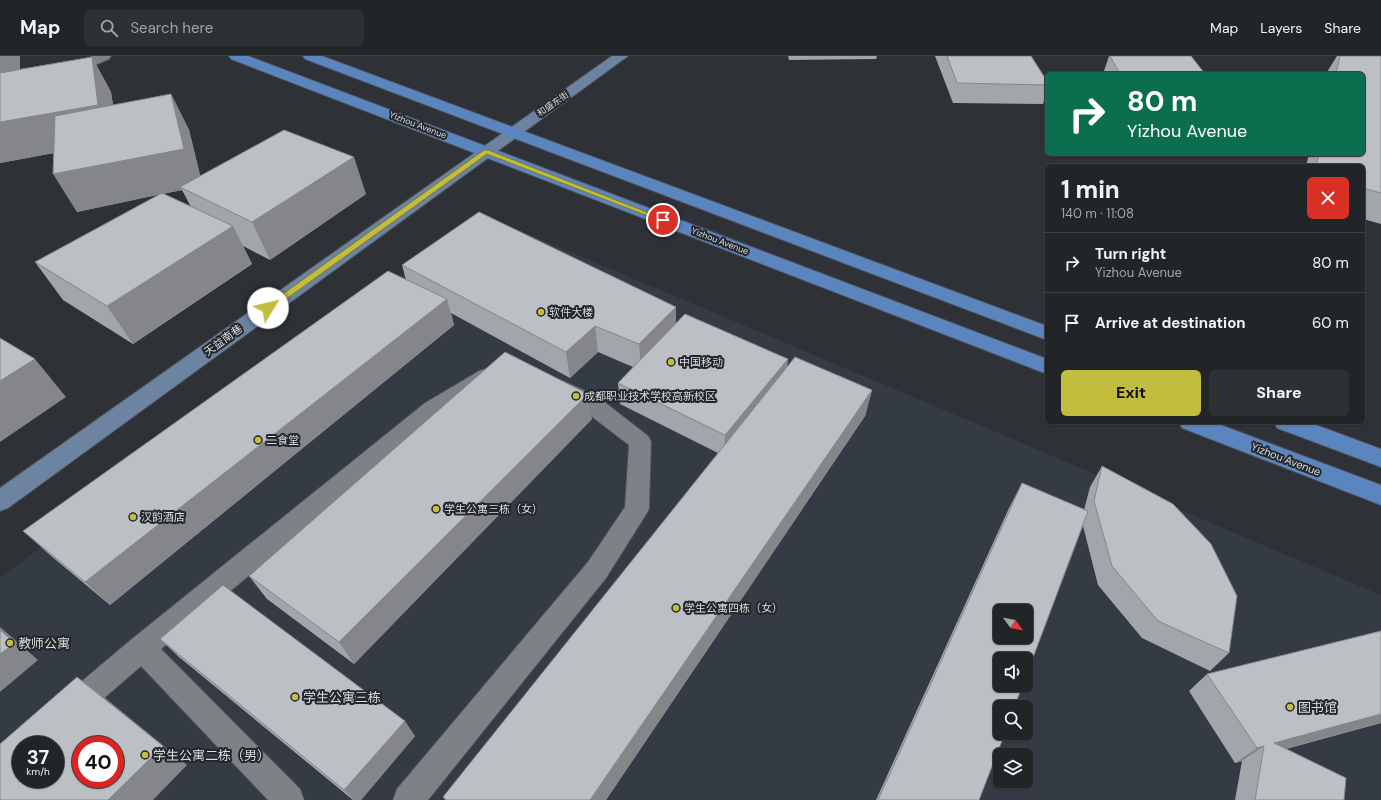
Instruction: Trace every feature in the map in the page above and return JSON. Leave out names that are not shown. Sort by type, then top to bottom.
[{"type":"main road","name":"Yizhou Avenue","points":[[236,56],[1045,366]]},
{"type":"main road","points":[[310,56],[1045,332]]},
{"type":"main road","name":"Yizhou Avenue","points":[[1195,424],[1381,495]]},
{"type":"main road","points":[[1290,424],[1381,458]]},
{"type":"street","points":[[56,77],[104,56]]},
{"type":"street","name":"和盛东街","points":[[486,152],[621,56]]},
{"type":"street","name":"天益南巷","points":[[0,501],[486,152]]},
{"type":"street","points":[[39,736],[142,648],[433,409],[483,377],[511,372]]},
{"type":"street","points":[[408,800],[597,570],[637,509],[640,442],[590,403],[545,379]]},
{"type":"street","points":[[142,648],[289,800]]},
{"type":"shaded area","name":"成都职业技术学校高新校区","points":[[481,214],[1381,595],[1381,800],[0,800],[0,578]]},
{"type":"building","points":[[947,56],[1031,56],[1045,78],[1045,85],[957,83]]},
{"type":"building","points":[[1110,56],[1191,56],[1203,72],[1119,72]]},
{"type":"building","points":[[1340,56],[1381,56],[1381,193],[1365,189],[1365,164],[1316,164],[1318,156],[1365,156],[1365,72],[1336,72]]},
{"type":"building","points":[[92,57],[98,105],[0,122],[0,73]]},
{"type":"building","points":[[171,94],[184,149],[53,174],[55,116]]},
{"type":"building","points":[[284,130],[354,157],[252,222],[180,187]]},
{"type":"building","points":[[162,193],[233,226],[107,306],[35,262]]},
{"type":"building","name":"软件大楼","points":[[479,212],[676,307],[639,344],[595,326],[566,352],[402,265]]},
{"type":"building","points":[[388,271],[447,299],[85,582],[23,531]]},
{"type":"building","points":[[685,314],[788,359],[725,435],[618,383]]},
{"type":"building","points":[[0,338],[35,359],[0,381]]},
{"type":"building","name":"学生公寓三栋（女）","points":[[505,352],[588,394],[339,642],[249,576]]},
{"type":"building","name":"学生公寓四栋（女）","points":[[795,357],[872,390],[590,800],[447,800],[443,797]]},
{"type":"building","points":[[1102,466],[1173,504],[1211,544],[1237,596],[1229,653],[1158,621],[1112,566],[1094,501]]},
{"type":"building","points":[[1022,483],[1088,511],[1033,657],[1033,652],[993,652],[993,692],[1020,692],[1017,700],[993,700],[993,740],[1002,740],[999,748],[993,748],[993,764],[979,800],[878,800]]},
{"type":"building","name":"学生公寓三栋","points":[[223,585],[405,721],[344,790],[160,639]]},
{"type":"building","points":[[0,630],[15,643],[0,654]]},
{"type":"building","name":"图书馆","points":[[1381,631],[1381,714],[1274,743],[1346,778],[1344,800],[1255,800],[1264,746],[1257,748],[1207,674]]},
{"type":"building","points":[[77,677],[163,746],[124,784],[124,736],[72,736],[72,788],[120,788],[108,800],[0,800],[0,744]]},
{"type":"place","name":"软件大楼","points":[[541,312]]},
{"type":"place","name":"中国移动","points":[[671,362]]},
{"type":"place","name":"成都职业技术学校高新校区","points":[[576,396]]},
{"type":"place","name":"二食堂","points":[[258,440]]},
{"type":"place","name":"学生公寓三栋（女）","points":[[436,509]]},
{"type":"place","name":"汉韵酒店","points":[[133,517]]},
{"type":"place","name":"学生公寓四栋（女）","points":[[676,608]]},
{"type":"place","name":"教师公寓","points":[[10,643]]},
{"type":"place","name":"学生公寓三栋","points":[[295,697]]},
{"type":"place","name":"图书馆","points":[[1290,707]]},
{"type":"place","name":"学生公寓二栋（男）","points":[[145,755]]},
{"type":"route","points":[[268,308],[486,152],[663,220]]}]
